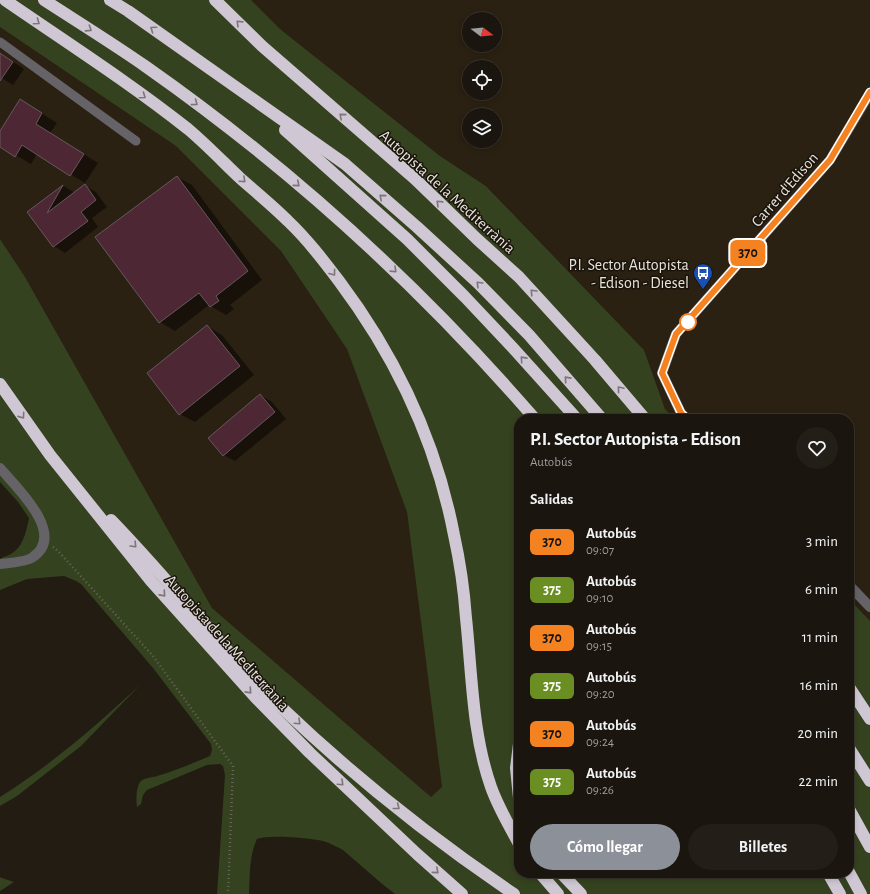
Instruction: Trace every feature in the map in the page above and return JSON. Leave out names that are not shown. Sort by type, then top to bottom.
[{"type":"highway","points":[[4,0],[149,100],[189,131],[289,222],[323,260],[361,310],[393,362],[428,442],[442,484],[453,527],[461,571],[467,619],[469,667],[482,756],[492,788],[504,817],[514,835]]},
{"type":"highway","points":[[44,0],[89,28],[163,79],[244,140],[296,183],[380,257],[431,306],[501,380],[531,414]]},
{"type":"highway","points":[[110,0],[128,11],[345,164],[478,283],[529,336],[598,414]]},
{"type":"highway","name":"Autopista de la Mediterrània","points":[[215,0],[262,46],[415,179],[519,277],[595,360],[641,414]]},
{"type":"highway","points":[[246,95],[407,239],[519,354],[573,414]]},
{"type":"highway","name":"Autopista de la Mediterrània","points":[[0,384],[50,455],[151,581],[256,698],[310,753],[417,854],[462,894]]},
{"type":"highway","points":[[50,455],[145,556],[238,662],[280,705],[337,758],[382,796],[474,867],[514,894]]},
{"type":"highway","points":[[854,695],[870,719]]},
{"type":"highway","points":[[854,756],[870,781]]},
{"type":"highway","points":[[854,818],[870,846]]},
{"type":"highway","points":[[544,878],[558,894]]},
{"type":"highway","points":[[566,878],[580,894]]},
{"type":"highway","points":[[831,878],[840,894]]},
{"type":"highway","points":[[852,878],[861,894]]},
{"type":"street","name":"Carrer d'Edison","points":[[682,414],[662,373],[676,334],[830,160],[870,92]]},
{"type":"street","points":[[0,468],[36,511],[44,528],[44,541],[40,551],[32,558],[0,564]]},
{"type":"street","points":[[854,590],[870,607]]},
{"type":"lane","points":[[0,42],[136,141]]},
{"type":"path","points":[[44,541],[59,552],[153,656],[233,766],[228,894]]},
{"type":"shaded area","points":[[251,0],[870,0],[870,621],[854,604],[854,414],[670,414],[665,409],[644,350],[487,186],[440,156],[280,29]]},
{"type":"shaded area","points":[[0,27],[176,146],[281,251],[347,349],[407,512],[442,787],[431,797],[212,608],[25,277],[0,239]]},
{"type":"green space","points":[[0,0],[251,0],[280,29],[440,156],[486,186],[644,350],[665,409],[670,414],[514,414],[514,878],[854,878],[854,604],[870,621],[870,894],[395,894],[343,850],[336,846],[317,840],[271,837],[257,839],[254,845],[251,859],[249,894],[217,894],[225,775],[223,766],[220,764],[207,765],[147,790],[143,795],[141,804],[137,807],[136,801],[138,787],[142,780],[170,772],[210,756],[212,750],[211,744],[153,668],[81,584],[64,576],[27,579],[0,590],[0,559],[12,554],[21,544],[25,536],[29,518],[18,502],[0,482],[0,239],[25,277],[212,608],[431,797],[442,787],[407,512],[347,349],[281,251],[176,146],[0,27]]},
{"type":"green space","points":[[141,684],[81,746],[17,796],[0,806],[0,797],[37,772],[73,744]]},
{"type":"green space","points":[[0,877],[2,878],[14,882],[0,891]]},
{"type":"building","points":[[0,53],[13,62],[0,81]]},
{"type":"building","points":[[20,99],[42,113],[36,124],[84,154],[70,176],[22,145],[15,157],[0,147],[0,131]]},
{"type":"building","points":[[177,176],[248,271],[216,296],[219,301],[210,307],[199,293],[159,323],[95,237]]},
{"type":"building","points":[[85,184],[96,200],[81,212],[88,221],[53,247],[27,212],[63,185],[47,213]]},
{"type":"building","points":[[207,325],[240,366],[179,415],[147,373]]},
{"type":"building","points":[[260,394],[275,412],[223,456],[208,438]]},
{"type":"bus line","name":"370","points":[[682,414],[662,373],[676,334],[830,160],[870,92]]},
{"type":"place","name":"P.I. Sector Autopista - Edison - Diesel","points":[[703,290]]}]
